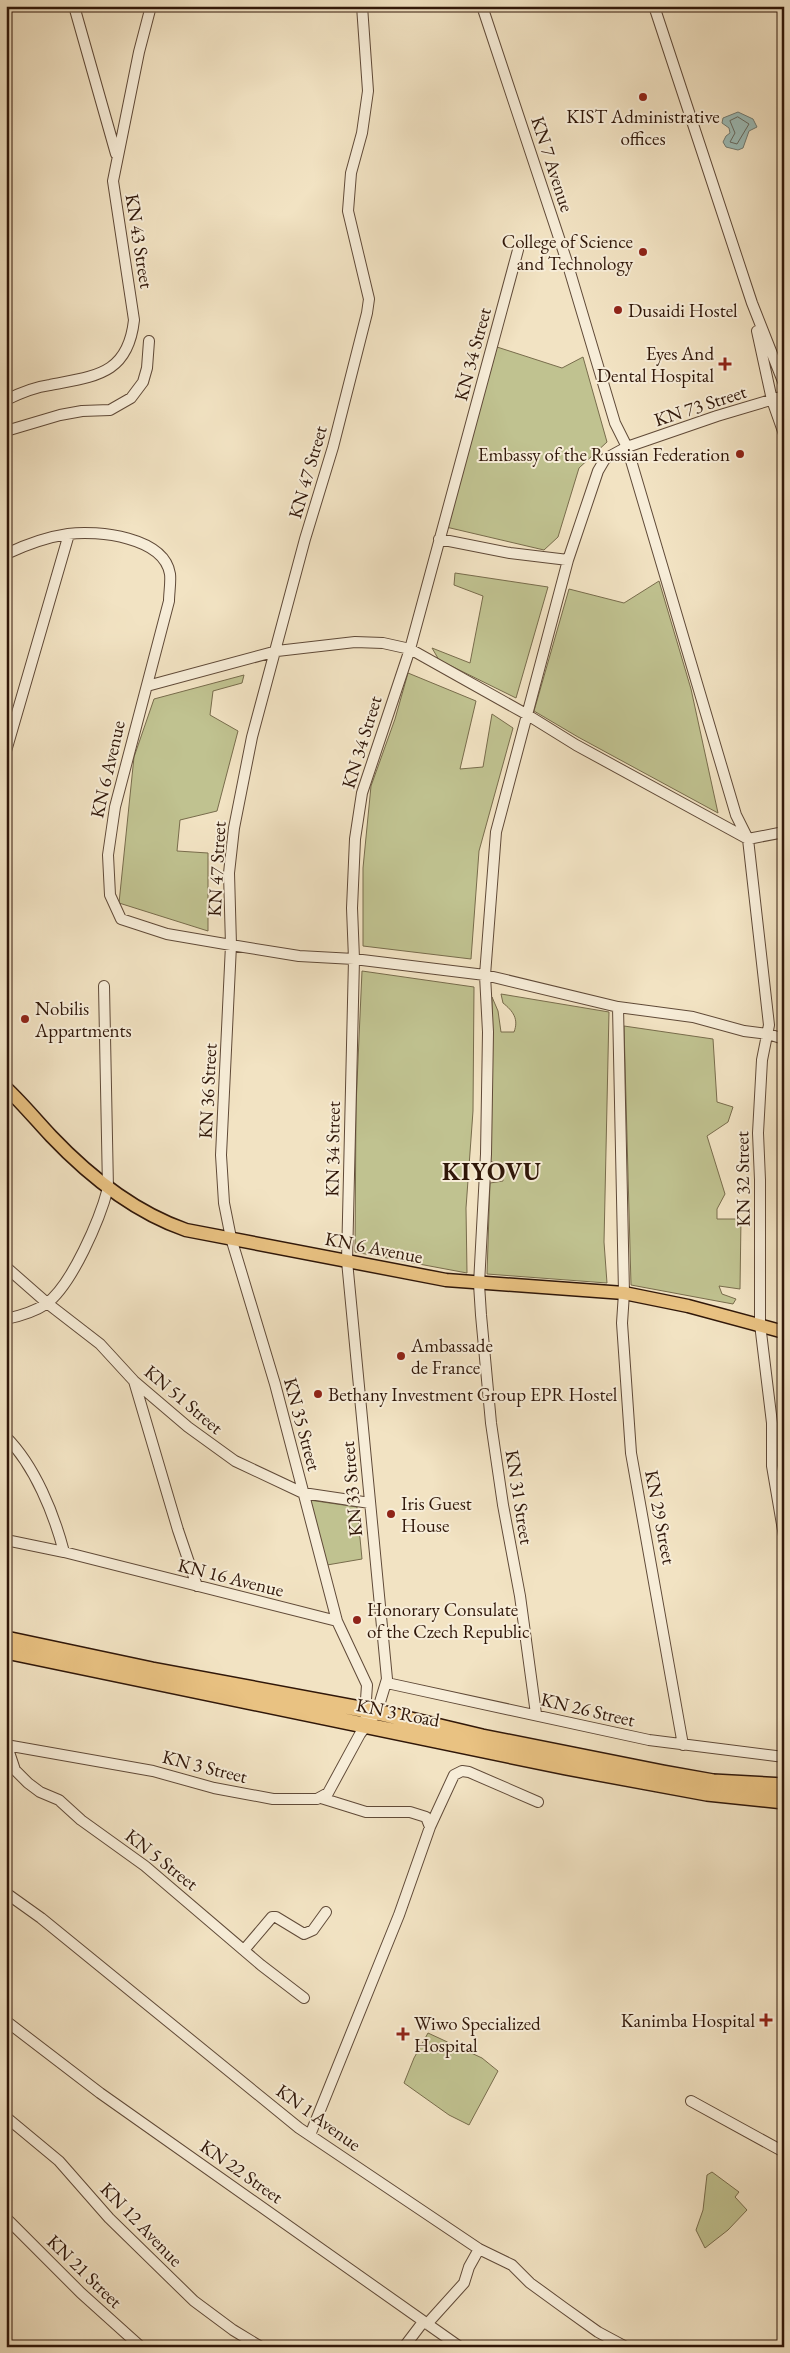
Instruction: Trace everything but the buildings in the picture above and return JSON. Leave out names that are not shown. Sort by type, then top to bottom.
[{"type":"highway","name":"KN 3 Road","points":[[6,1639],[171,1674],[372,1711],[482,1738],[663,1773],[713,1782],[784,1786]]},
{"type":"highway","name":"KN 3 Road","points":[[6,1651],[363,1729],[707,1793],[784,1801]]},
{"type":"main road","name":"KN 6 Avenue","points":[[6,1088],[53,1138],[108,1188],[164,1222],[186,1230],[446,1280],[480,1284],[624,1292],[760,1324],[784,1332]]},
{"type":"street","points":[[74,6],[116,157]]},
{"type":"street","name":"KN 43 Street","points":[[6,400],[47,385],[92,377],[106,372],[118,363],[126,352],[132,338],[134,320],[113,181],[116,157],[151,6]]},
{"type":"street","name":"KN 47 Street","points":[[231,946],[228,902],[234,828],[252,737],[277,651],[367,313],[369,299],[348,211],[351,173],[362,133],[368,91],[362,6]]},
{"type":"street","name":"KN 7 Avenue","points":[[482,6],[567,262],[615,423],[627,447],[736,815],[748,839]]},
{"type":"street","points":[[654,6],[752,303],[784,384]]},
{"type":"street","name":"KN 34 Street","points":[[347,1261],[354,959],[352,908],[354,839],[362,793],[410,649],[518,250]]},
{"type":"street","points":[[752,303],[772,400],[784,434]]},
{"type":"street","points":[[6,431],[60,415],[82,411],[110,410],[130,398],[143,382],[147,368],[149,341]]},
{"type":"street","name":"KN 73 Street","points":[[485,974],[496,832],[568,560],[598,471],[605,459],[627,447],[717,416],[784,396]]},
{"type":"street","points":[[6,751],[69,534]]},
{"type":"street","name":"KN 6 Avenue","points":[[6,554],[35,542],[69,534],[104,535],[129,538],[157,552],[170,573],[169,601],[115,807],[108,855],[110,895],[121,919],[168,934],[231,946],[299,956],[354,959],[485,974],[618,1007],[693,1018],[784,1039]]},
{"type":"street","points":[[439,539],[510,553],[568,560]]},
{"type":"street","points":[[146,686],[277,651],[355,642],[383,643],[410,649],[526,714],[576,745],[748,839],[784,832]]},
{"type":"street","name":"KN 32 Street","points":[[748,839],[769,1025],[762,1060],[758,1133],[760,1180],[760,1324],[772,1423],[772,1466],[784,1536]]},
{"type":"street","name":"KN 36 Street","points":[[231,946],[221,1155],[224,1203],[231,1238]]},
{"type":"street","name":"KN 31 Street","points":[[485,974],[488,1032],[486,1154],[480,1284],[491,1423],[503,1505],[520,1596],[536,1714]]},
{"type":"street","points":[[6,1319],[27,1314],[47,1303],[68,1279],[102,1208],[108,1188],[104,986]]},
{"type":"street","name":"KN 29 Street","points":[[618,1007],[624,1292],[622,1323],[631,1453],[683,1745]]},
{"type":"street","name":"KN 35 Street","points":[[231,1238],[275,1384],[337,1621]]},
{"type":"street","name":"KN 33 Street","points":[[347,1261],[387,1682],[372,1711]]},
{"type":"street","name":"KN 51 Street","points":[[6,1267],[47,1303],[100,1344],[134,1381],[188,1427],[234,1462],[303,1493],[370,1503]]},
{"type":"street","points":[[134,1381],[178,1530],[197,1586]]},
{"type":"street","points":[[6,1437],[17,1449],[49,1505],[57,1524],[64,1552]]},
{"type":"street","name":"KN 16 Avenue","points":[[6,1540],[64,1552],[337,1621]]},
{"type":"street","points":[[321,1798],[328,1792],[372,1711],[365,1677],[337,1621]]},
{"type":"street","name":"KN 26 Street","points":[[387,1682],[649,1740],[784,1757]]},
{"type":"street","name":"KN 3 Street","points":[[7,1746],[153,1771],[214,1788],[273,1799],[321,1798],[366,1812],[410,1812],[426,1817],[430,1827]]},
{"type":"street","name":"KN 5 Street","points":[[7,1746],[14,1770],[28,1783],[40,1792],[58,1800],[80,1820],[145,1866],[304,1998]]},
{"type":"street","points":[[310,2135],[399,1915],[430,1827],[454,1775],[462,1771],[469,1772],[538,1802]]},
{"type":"street","name":"KN 1 Avenue","points":[[6,1892],[41,1918],[310,2135],[479,2249],[512,2265],[530,2283],[556,2302],[598,2332],[626,2347]]},
{"type":"street","points":[[244,1950],[272,1917],[276,1917],[304,1934],[313,1930],[326,1912]]},
{"type":"street","name":"KN 22 Street","points":[[6,2021],[100,2093],[460,2347]]},
{"type":"street","points":[[691,2101],[784,2152]]},
{"type":"street","name":"KN 12 Avenue","points":[[6,2117],[59,2161],[109,2218],[194,2301],[232,2330],[261,2347]]},
{"type":"street","name":"KN 21 Street","points":[[6,2218],[81,2293],[141,2347]]},
{"type":"street","points":[[404,2347],[464,2283],[469,2267],[479,2249]]},
{"type":"green space","points":[[497,347],[562,368],[583,357],[607,442],[579,468],[558,537],[544,550],[446,527]]},
{"type":"green space","points":[[455,573],[548,587],[516,698],[439,660],[432,648],[470,663],[483,596],[454,585]]},
{"type":"green space","points":[[659,581],[691,689],[718,813],[534,711],[569,589],[624,603]]},
{"type":"green space","points":[[408,673],[476,701],[460,769],[483,767],[492,714],[513,728],[479,851],[471,959],[363,946],[363,868],[371,786],[395,719]]},
{"type":"green space","points":[[244,675],[242,683],[213,691],[210,715],[238,731],[217,811],[180,820],[177,851],[208,853],[208,931],[119,903],[134,757],[154,699]]},
{"type":"green space","points":[[362,971],[474,987],[473,1111],[466,1208],[467,1273],[355,1252],[356,1106]]},
{"type":"green space","points":[[501,994],[609,1012],[604,1242],[607,1283],[487,1274],[490,1183],[503,1181],[502,1165],[490,1161],[492,997],[498,1011],[501,1032],[514,1032],[516,1023],[512,1012],[503,1003]]},
{"type":"green space","points":[[624,1026],[713,1039],[717,1102],[733,1107],[728,1122],[707,1136],[725,1194],[717,1209],[717,1219],[741,1219],[740,1289],[719,1286],[722,1294],[736,1299],[733,1304],[631,1285]]},
{"type":"green space","points":[[309,1500],[357,1507],[362,1559],[327,1565]]},
{"type":"green space","points":[[428,2033],[482,2058],[498,2071],[469,2125],[449,2115],[404,2083],[414,2058]]},
{"type":"green space","points":[[712,2172],[739,2192],[735,2197],[747,2210],[728,2230],[705,2248],[696,2230],[703,2210],[707,2175]]},
{"type":"water","points":[[738,112],[753,119],[757,127],[749,131],[743,148],[738,150],[726,147],[723,142],[730,133],[729,128],[722,123],[723,118]]},
{"type":"place","name":"KIST Administrative offices","points":[[643,97]]},
{"type":"place","name":"College of Science and Technology","points":[[643,252]]},
{"type":"place","name":"Dusaidi Hostel","points":[[618,310]]},
{"type":"place","name":"Eyes And Dental Hospital","points":[[725,364]]},
{"type":"place","name":"Embassy of the Russian Federation","points":[[740,454]]},
{"type":"place","name":"Nobilis Appartments","points":[[25,1019]]},
{"type":"place","name":"Ambassade de France","points":[[401,1356]]},
{"type":"place","name":"Bethany Investment Group EPR Hostel","points":[[318,1394]]},
{"type":"place","name":"Iris Guest House","points":[[391,1514]]},
{"type":"place","name":"Honorary Consulate of the Czech Republic","points":[[357,1620]]},
{"type":"place","name":"Kanimba Hospital","points":[[766,2020]]},
{"type":"place","name":"Wiwo Specialized Hospital","points":[[403,2034]]},
{"type":"district","name":"KIYOVU","points":[[492,1172]]}]
